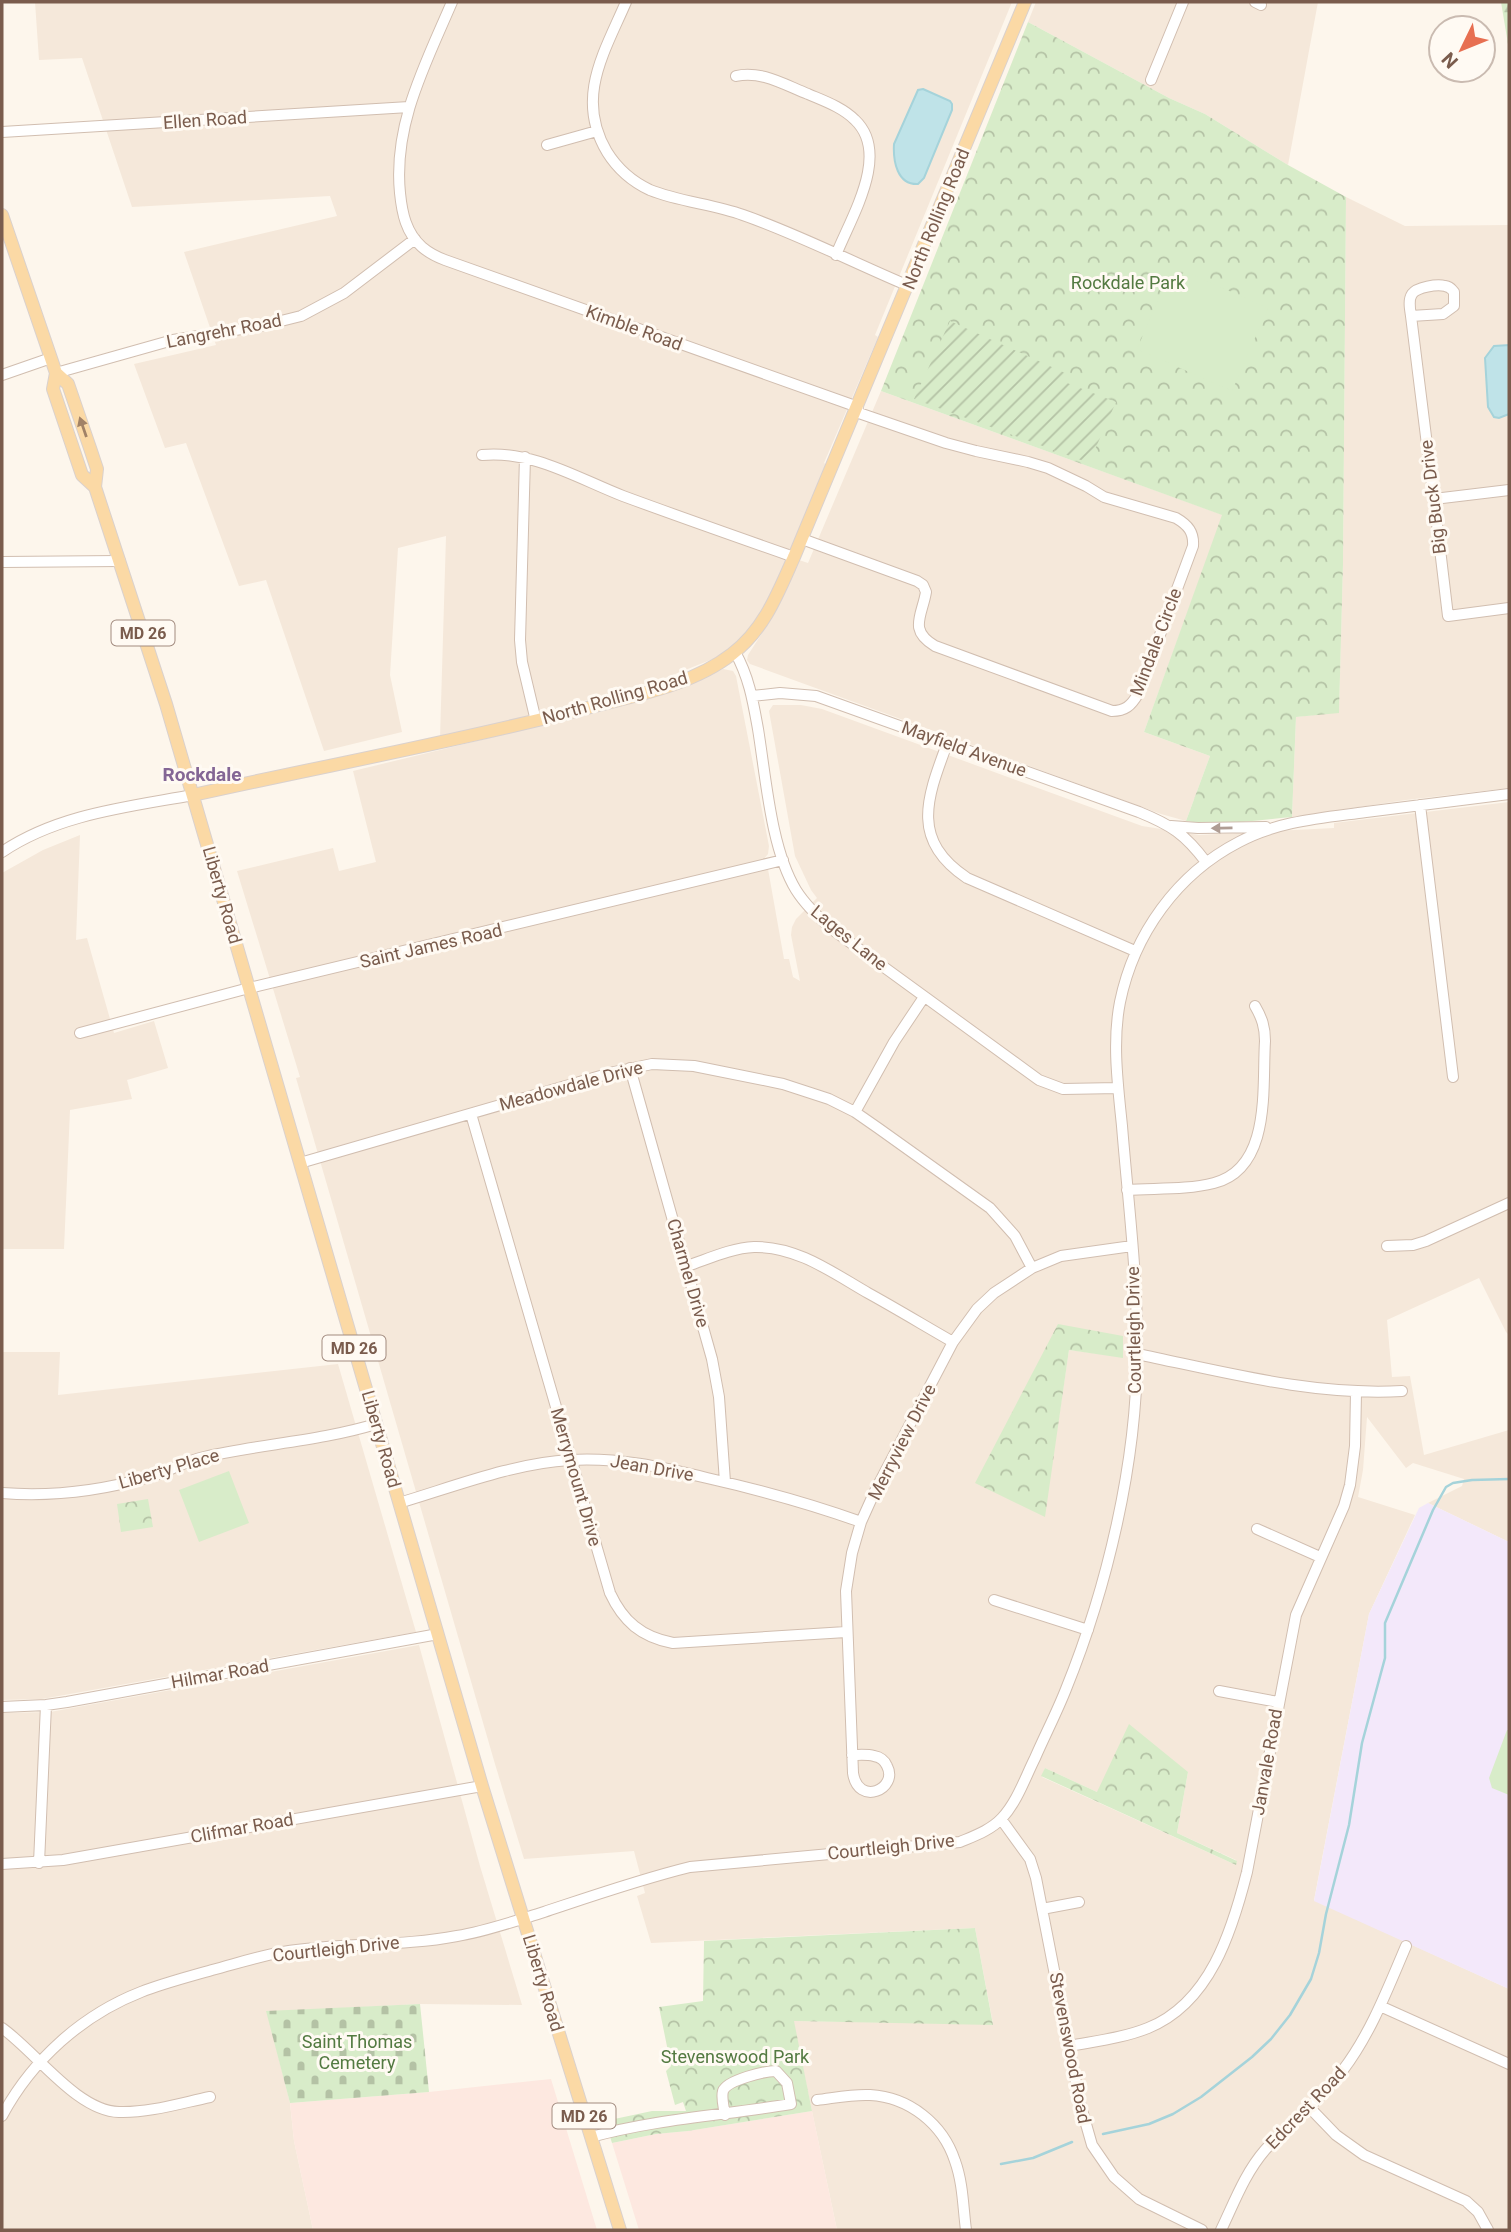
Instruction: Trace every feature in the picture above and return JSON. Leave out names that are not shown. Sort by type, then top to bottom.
[{"type":"main road","name":"North Rolling Road","points":[[193,795],[536,721],[666,686],[721,663],[752,636],[767,615],[802,539],[1025,2]]},
{"type":"main road","name":"Liberty Road","points":[[2,217],[56,373],[53,389],[82,475],[95,487],[166,704],[482,1786],[620,2230]]},
{"type":"street","points":[[415,239],[404,218],[399,185],[402,135],[409,107],[453,2]]},
{"type":"street","points":[[626,2],[594,78],[592,96],[597,131],[613,161],[635,182],[650,190],[745,215],[909,286]]},
{"type":"street","points":[[1151,80],[1183,2]]},
{"type":"street","points":[[736,76],[746,74],[771,79],[835,106],[857,121],[864,131],[869,145],[870,168],[836,255]]},
{"type":"street","name":"Ellen Road","points":[[2,132],[409,107]]},
{"type":"street","points":[[547,145],[597,131]]},
{"type":"street","name":"Langrehr Road","points":[[56,373],[173,340],[261,326],[301,316],[344,293],[415,239]]},
{"type":"street","name":"Kimble Road","points":[[415,239],[423,248],[445,260],[857,410]]},
{"type":"street","name":"Big Buck Drive","points":[[1411,316],[1448,616],[1509,608]]},
{"type":"street","points":[[2,375],[51,358]]},
{"type":"street","name":"Mindale Circle","points":[[802,539],[923,585],[926,592],[918,624],[919,633],[935,646],[1112,711],[1127,708],[1138,695],[1193,546],[1191,530],[1185,523],[1104,497],[1076,481],[1028,461],[976,452],[857,410]]},
{"type":"street","points":[[482,455],[501,453],[525,457],[652,507],[794,557]]},
{"type":"street","points":[[525,457],[520,640],[522,662],[536,721]]},
{"type":"street","points":[[1434,499],[1509,490]]},
{"type":"street","points":[[2,562],[120,561]]},
{"type":"street","name":"Lages Lane","points":[[735,652],[746,671],[775,828],[783,860],[796,891],[822,920],[1040,1080],[1050,1086],[1075,1090],[1118,1088]]},
{"type":"street","name":"Mayfield Avenue","points":[[752,696],[780,693],[816,696],[1139,812],[1171,826],[1206,862],[1239,842],[1272,827]]},
{"type":"street","points":[[947,744],[927,806],[930,836],[943,859],[967,878],[1135,951]]},
{"type":"street","name":"Mayfield Avenue","points":[[1171,826],[1272,827],[1509,794]]},
{"type":"street","name":"North Rolling Road","points":[[2,852],[35,833],[65,821],[193,795]]},
{"type":"street","points":[[1420,805],[1453,1077]]},
{"type":"street","name":"Saint James Road","points":[[80,1033],[249,988],[783,860]]},
{"type":"street","name":"Courtleigh Drive","points":[[2,2116],[40,2061],[84,2022],[108,2007],[166,1983],[284,1952],[456,1936],[691,1867],[960,1842],[1001,1819],[1022,1786],[1062,1700],[1088,1630],[1118,1515],[1129,1454],[1138,1354],[1132,1246],[1118,1088],[1117,1024],[1120,1002],[1135,951],[1157,914],[1180,886],[1206,862]]},
{"type":"street","points":[[855,1112],[894,1042],[924,997]]},
{"type":"street","points":[[1127,1190],[1214,1183],[1237,1171],[1249,1158],[1260,1129],[1265,1041],[1265,1030],[1255,1006]]},
{"type":"street","name":"Meadowdale Drive","points":[[300,1163],[630,1068],[652,1064],[694,1066],[803,1090],[855,1112],[989,1208],[1015,1236],[1032,1268]]},
{"type":"street","name":"Charmel Drive","points":[[630,1068],[717,1379],[724,1482]]},
{"type":"street","name":"Merrymount Drive","points":[[471,1114],[610,1593],[624,1617],[645,1635],[673,1643],[846,1632]]},
{"type":"street","points":[[1387,1246],[1413,1245],[1426,1241],[1509,1203]]},
{"type":"street","name":"Merryview Drive","points":[[852,1755],[846,1591],[852,1553],[875,1491],[953,1342],[977,1309],[994,1293],[1032,1268],[1061,1256],[1132,1246]]},
{"type":"street","points":[[687,1266],[752,1247],[790,1252],[827,1269],[953,1342]]},
{"type":"street","points":[[1138,1354],[1295,1385],[1356,1392],[1402,1391]]},
{"type":"street","name":"Janvale Road","points":[[1070,2046],[1130,2035],[1165,2020],[1194,1994],[1222,1948],[1242,1891],[1296,1615],[1350,1485],[1355,1446],[1356,1392]]},
{"type":"street","name":"Liberty Place","points":[[2,1493],[36,1496],[85,1491],[148,1477],[202,1458],[348,1432],[376,1424]]},
{"type":"street","name":"Jean Drive","points":[[399,1503],[511,1470],[570,1460],[636,1463],[805,1503],[862,1522]]},
{"type":"street","points":[[1257,1528],[1320,1557]]},
{"type":"street","points":[[994,1600],[1088,1630]]},
{"type":"street","name":"Hilmar Road","points":[[2,1707],[46,1705],[438,1634]]},
{"type":"street","points":[[1219,1691],[1278,1702]]},
{"type":"street","points":[[39,1863],[46,1705]]},
{"type":"street","name":"Clifmar Road","points":[[2,1864],[39,1863],[482,1786]]},
{"type":"street","name":"Stevenswood Road","points":[[1001,1819],[1030,1860],[1037,1878],[1085,2125],[1092,2146],[1119,2183],[1139,2199],[1202,2230]]},
{"type":"street","points":[[1042,1909],[1079,1902]]},
{"type":"street","name":"Edcrest Road","points":[[1221,2230],[1262,2153],[1327,2089],[1356,2052],[1406,1946]]},
{"type":"street","points":[[1380,2006],[1509,2064]]},
{"type":"street","points":[[2,2028],[17,2038],[78,2096],[106,2111],[132,2112],[210,2097]]},
{"type":"street","points":[[591,2137],[650,2123],[725,2115],[792,2105],[787,2083],[776,2071],[729,2083],[722,2094],[725,2115]]},
{"type":"street","points":[[817,2100],[870,2095],[901,2102],[929,2120],[948,2143],[956,2162],[966,2230]]},
{"type":"street","points":[[1309,2107],[1336,2135],[1364,2155],[1465,2201],[1478,2212],[1488,2230]]},
{"type":"shaded area","points":[[35,2],[1012,2],[875,335],[878,337],[824,463],[827,465],[762,614],[747,633],[718,657],[665,678],[524,718],[440,738],[446,536],[398,548],[390,675],[402,732],[324,751],[266,580],[239,586],[186,443],[165,448],[134,364],[216,345],[184,252],[337,216],[330,196],[132,207],[82,58],[39,60]]},
{"type":"shaded area","points":[[1036,2],[1318,2],[1288,165],[1205,114],[1169,98],[1028,22]]},
{"type":"shaded area","points":[[1346,197],[1405,226],[1509,225],[1509,788],[1292,817],[1296,717],[1339,712]]},
{"type":"shaded area","points":[[881,391],[1223,515],[1144,732],[1210,756],[1186,821],[750,664],[747,660],[771,619],[799,560],[808,563]]},
{"type":"shaded area","points":[[723,669],[733,671],[736,676],[769,846],[768,854],[763,860],[533,917],[535,925],[768,869],[784,959],[789,959],[793,977],[800,981],[791,935],[792,927],[796,919],[817,898],[795,856],[769,711],[773,705],[801,705],[822,709],[1142,826],[1199,835],[1334,828],[1334,823],[1509,802],[1509,1335],[1479,1278],[1387,1320],[1392,1377],[1410,1376],[1424,1455],[1509,1430],[1509,1542],[1428,1503],[1462,1486],[1464,1479],[1413,1463],[1406,1468],[1367,1417],[1358,1497],[1415,1515],[1369,1614],[1314,1900],[1509,1989],[1509,2230],[837,2230],[793,2021],[993,2024],[975,1928],[651,1943],[637,1896],[645,1893],[634,1851],[524,1859],[296,1078],[300,1077],[237,871],[333,848],[339,871],[376,862],[353,771],[629,704]],"holes":[[[1058,1324],[1123,1357],[1069,1350],[1044,1517]],[[1045,1768],[1097,1792],[1188,1772],[1177,1833],[1236,1860],[1236,1865],[1042,1777]]]},
{"type":"shaded area","points":[[80,835],[76,940],[87,938],[114,1033],[154,1021],[168,1068],[127,1080],[132,1099],[70,1110],[64,1249],[2,1249],[2,873],[43,850]]},
{"type":"shaded area","points":[[2,1352],[60,1352],[58,1395],[338,1364],[416,1632],[42,1699],[2,1700]]},
{"type":"shaded area","points":[[1428,1503],[1509,1542],[1509,1989],[1314,1901],[1369,1614],[1419,1508]]},
{"type":"shaded area","points":[[419,1645],[480,1866],[522,2005],[420,2004],[267,2012],[290,2103],[294,2141],[313,2230],[2,2230],[2,1713],[50,1712]]},
{"type":"shaded area","points":[[551,2079],[597,2230],[313,2230],[294,2141],[290,2103]]},
{"type":"shaded area","points":[[812,2111],[837,2230],[639,2230],[612,2143]]},
{"type":"green space","points":[[1501,2],[1509,2],[1509,50]]},
{"type":"green space","name":"Rockdale Park","points":[[1028,22],[1169,98],[1205,114],[1346,197],[1339,713],[1296,717],[1292,817],[1226,823],[1186,821],[1210,756],[1144,732],[1222,515],[881,391]]},
{"type":"green space","points":[[1184,271],[1268,308],[1232,391],[1137,349],[1168,277],[1179,281]]},
{"type":"green space","points":[[950,321],[1065,373],[1062,381],[1116,402],[1089,463],[914,399]]},
{"type":"green space","points":[[1058,1324],[1123,1336],[1123,1358],[1069,1350],[1045,1517],[975,1483]]},
{"type":"green space","points":[[229,1471],[249,1523],[199,1542],[179,1490]]},
{"type":"green space","points":[[148,1499],[153,1527],[121,1532],[117,1504]]},
{"type":"green space","points":[[1129,1724],[1188,1772],[1177,1833],[1237,1861],[1236,1865],[1041,1776],[1045,1768],[1097,1792]]},
{"type":"green space","points":[[1507,1730],[1509,1795],[1492,1788],[1489,1778]]},
{"type":"green space","name":"Stevenswood Park","points":[[975,1928],[993,2025],[794,2021],[812,2111],[612,2143],[605,2121],[652,2111],[686,2111],[683,2102],[675,2105],[666,2071],[671,2066],[659,2007],[703,2001],[704,1941]]},
{"type":"green space","name":"Saint Thomas Cemetery","points":[[420,2004],[429,2092],[290,2103],[266,2011]]},
{"type":"water","points":[[923,89],[950,101],[952,110],[924,178],[918,184],[905,181],[898,171],[894,144],[918,90]]},
{"type":"water","points":[[1509,345],[1509,414],[1499,418],[1494,417],[1488,407],[1485,358],[1494,346]]},
{"type":"waterway","points":[[1103,2134],[1149,2124],[1173,2114],[1201,2097],[1252,2057],[1290,2015],[1311,1979],[1319,1953],[1349,1825],[1362,1743],[1385,1658],[1385,1623],[1433,1510],[1446,1487],[1472,1480],[1509,1479]]},
{"type":"waterway","points":[[1001,2164],[1033,2158],[1072,2142]]},
{"type":"district","name":"Rockdale","points":[[202,774]]}]
